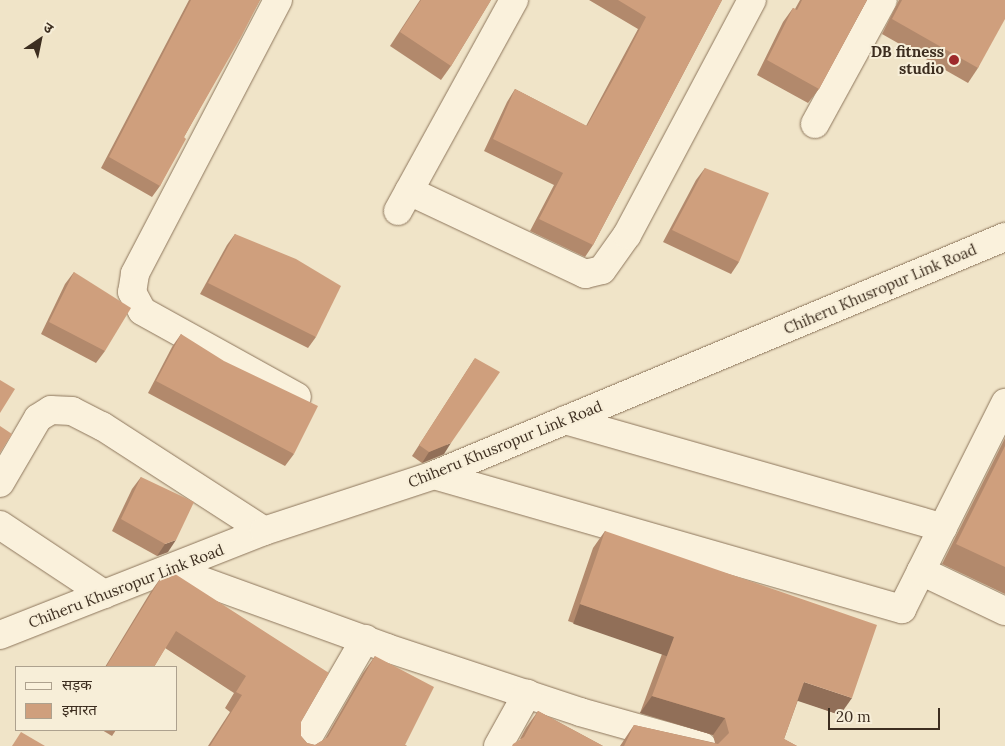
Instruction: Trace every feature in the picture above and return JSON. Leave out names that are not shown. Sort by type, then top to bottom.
[{"type":"street","points":[[278,0],[135,274],[132,292],[142,311],[297,397]]},
{"type":"street","points":[[514,0],[403,201],[585,274],[602,270],[627,235],[752,0]]},
{"type":"street","points":[[815,124],[882,0]]},
{"type":"street","name":"Chiheru Khusropur Link Road","points":[[0,635],[264,531],[434,475],[1005,238]]},
{"type":"street","points":[[434,475],[902,609],[1005,403]]},
{"type":"street","points":[[0,483],[38,418],[51,410],[72,411],[102,426],[264,531]]},
{"type":"street","points":[[565,420],[942,528]]},
{"type":"street","points":[[0,525],[104,594]]},
{"type":"street","points":[[169,569],[527,694],[702,746]]},
{"type":"street","points":[[921,571],[1005,611]]},
{"type":"street","points":[[303,746],[365,639]]},
{"type":"street","points":[[498,746],[527,694]]},
{"type":"building","points":[[191,0],[260,0],[184,137],[186,139],[160,186],[109,157]]},
{"type":"building","points":[[421,0],[491,0],[451,66],[400,32]]},
{"type":"building","points":[[618,0],[722,0],[593,245],[539,219],[563,173],[493,139],[515,89],[587,126],[646,17]]},
{"type":"building","points":[[802,0],[867,0],[819,89],[767,60],[793,8],[797,10]]},
{"type":"building","name":"DB fitness studio","points":[[902,0],[1005,0],[1005,19],[978,68],[892,19]]},
{"type":"building","points":[[705,168],[769,193],[739,262],[672,230]]},
{"type":"building","points":[[235,234],[296,259],[341,286],[316,337],[208,283]]},
{"type":"building","points":[[74,272],[131,308],[105,351],[49,322]]},
{"type":"building","points":[[181,334],[224,361],[318,406],[294,454],[156,381]]},
{"type":"building","points":[[475,358],[500,372],[451,443],[429,452],[419,445]]},
{"type":"building","points":[[0,380],[15,389],[0,413]]},
{"type":"building","points":[[0,426],[12,434],[0,453]]},
{"type":"building","points":[[1005,446],[1005,567],[956,544]]},
{"type":"building","points":[[141,477],[194,502],[176,540],[165,544],[121,519]]},
{"type":"building","points":[[605,531],[877,625],[852,698],[804,682],[784,739],[797,746],[624,746],[634,725],[718,744],[729,733],[725,718],[652,696],[674,637],[580,604]]},
{"type":"building","points":[[172,572],[329,673],[301,722],[301,736],[307,743],[315,745],[328,737],[375,656],[434,687],[405,745],[407,746],[210,746],[242,695],[236,692],[246,676],[176,631],[155,666],[107,666],[162,576]]},
{"type":"building","points":[[538,711],[603,746],[512,746],[524,737]]},
{"type":"building","points":[[21,732],[45,746],[12,746]]},
{"type":"place","name":"DB fitness studio","points":[[954,60]]}]
